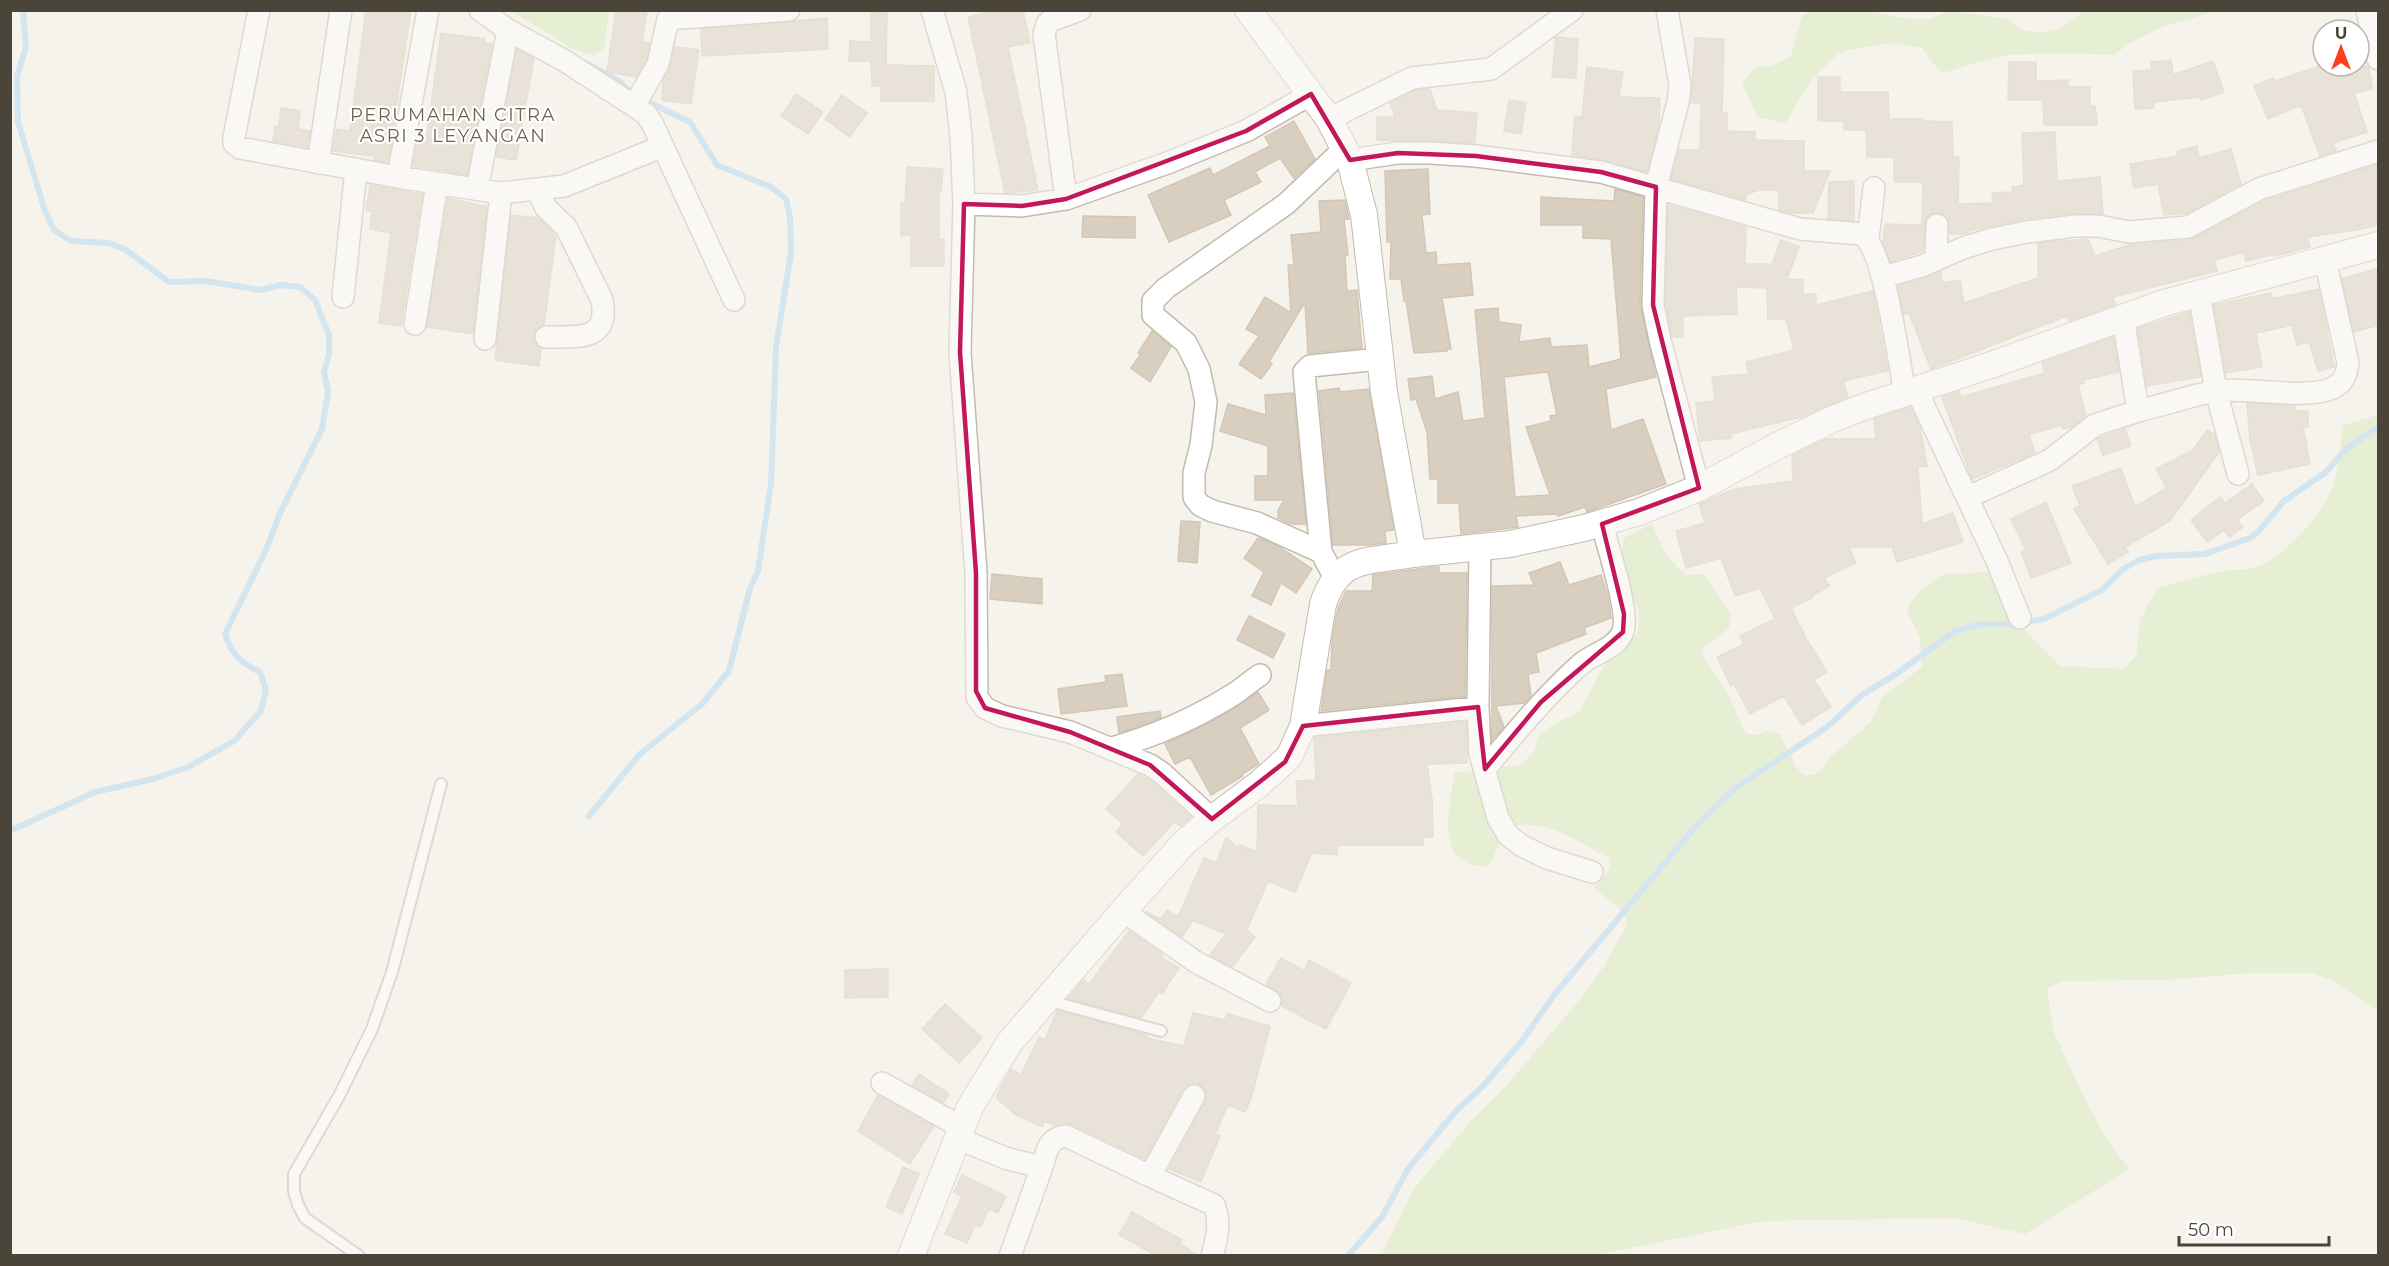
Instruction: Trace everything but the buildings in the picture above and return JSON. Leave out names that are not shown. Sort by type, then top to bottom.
[{"type":"street","points":[[260,10],[234,143],[240,148],[501,193],[564,186],[661,147]]},
{"type":"street","points":[[318,163],[341,10]]},
{"type":"street","points":[[398,177],[428,10]]},
{"type":"street","points":[[480,10],[508,30],[638,99],[734,300]]},
{"type":"street","points":[[638,99],[658,64],[668,15],[789,10]]},
{"type":"street","points":[[932,10],[956,92],[960,125],[964,204],[960,352],[976,573],[978,697],[985,708],[1002,716],[1070,732],[1157,769],[1212,819]]},
{"type":"street","points":[[1066,199],[1044,34],[1050,21],[1080,10]]},
{"type":"street","points":[[1248,10],[1329,119],[1347,154],[1364,215],[1384,392],[1413,554]]},
{"type":"street","points":[[1329,119],[1412,78],[1491,69],[1572,10]]},
{"type":"street","points":[[1666,10],[1680,85],[1678,102],[1656,187],[1653,305],[1659,340],[1699,488]]},
{"type":"street","points":[[2367,10],[2379,59]]},
{"type":"street","points":[[477,189],[508,30]]},
{"type":"street","points":[[964,204],[1022,206],[1066,199],[1170,162],[1246,131],[1311,94]]},
{"type":"street","points":[[1883,277],[1992,239],[2045,230],[2098,226],[2129,232],[2188,227],[2259,189],[2379,151]]},
{"type":"street","points":[[1321,552],[1257,523],[1212,511],[1200,505],[1194,497],[1194,473],[1201,445],[1206,402],[1199,369],[1186,343],[1153,315],[1152,308],[1154,301],[1166,288],[1286,204],[1347,154],[1476,156],[1601,172],[1786,226],[1855,232],[1868,237]]},
{"type":"street","points":[[343,297],[356,169]]},
{"type":"street","points":[[415,324],[436,183]]},
{"type":"street","points":[[1874,188],[1868,237],[1883,277],[1910,392],[1968,497],[2020,618]]},
{"type":"street","points":[[537,189],[546,208],[566,227],[602,300],[604,310],[599,329],[589,335],[546,337]]},
{"type":"street","points":[[485,339],[501,193]]},
{"type":"street","points":[[1936,260],[1937,225]]},
{"type":"street","points":[[911,1256],[975,1096],[1010,1042],[1183,844],[1285,762],[1292,752],[1303,726],[1323,604],[1327,591],[1345,568],[1413,554],[1510,544],[1602,524],[1699,488],[1833,419],[2123,317],[2199,293],[2379,245]]},
{"type":"street","points":[[1968,497],[2050,460],[2095,425],[2138,411],[2216,391],[2254,389],[2306,394],[2326,390],[2339,384],[2347,370],[2348,363],[2325,260]]},
{"type":"street","points":[[2199,293],[2216,391],[2238,474]]},
{"type":"street","points":[[2123,317],[2138,411]]},
{"type":"street","points":[[1335,578],[1321,552],[1305,369],[1310,366],[1380,358]]},
{"type":"street","points":[[1485,769],[1541,702],[1583,662],[1613,644],[1623,632],[1624,614],[1602,524]]},
{"type":"street","points":[[1480,548],[1478,705],[1480,754],[1498,818],[1508,835],[1522,846],[1547,858],[1592,873]]},
{"type":"street","points":[[1112,748],[1146,738],[1188,720],[1232,695],[1260,675]]},
{"type":"street","points":[[1303,726],[1474,708],[1478,705]]},
{"type":"street","points":[[1123,911],[1196,962],[1270,1001]]},
{"type":"street","points":[[882,1083],[959,1133],[1008,1159],[1042,1167]]},
{"type":"street","points":[[1150,1176],[1194,1096]]},
{"type":"street","points":[[1010,1256],[1050,1142],[1056,1137],[1066,1136],[1214,1205],[1218,1214],[1218,1235],[1212,1256]]},
{"type":"lane","points":[[359,1256],[305,1218],[294,1191],[294,1174],[339,1096],[372,1029],[392,972],[441,784]]},
{"type":"lane","points":[[1046,1000],[1161,1031]]},
{"type":"highlighted area","points":[[1311,94],[1350,160],[1398,153],[1476,156],[1601,172],[1656,187],[1653,305],[1699,488],[1602,524],[1624,614],[1623,632],[1541,702],[1485,769],[1478,707],[1303,726],[1285,762],[1212,819],[1150,765],[1070,732],[985,708],[976,691],[976,573],[960,352],[964,204],[1022,206],[1066,199],[1246,131]]},
{"type":"green space","points":[[511,11],[609,11],[604,48],[594,55],[573,49]]},
{"type":"green space","points":[[1813,11],[1867,11],[1909,19],[1929,19],[1950,11],[2006,19],[2022,30],[2040,33],[2058,29],[2085,11],[2218,11],[2164,26],[2130,43],[2114,55],[2058,53],[2007,55],[1947,72],[1939,71],[1922,48],[1889,43],[1844,51],[1836,55],[1811,81],[1785,123],[1757,117],[1742,82],[1755,68],[1773,65],[1791,56],[1802,16]]},
{"type":"green space","points":[[2378,415],[2378,1010],[2330,979],[2311,973],[2250,973],[2165,980],[2063,981],[2047,989],[2053,1030],[2083,1096],[2110,1144],[2129,1169],[2025,1234],[1955,1218],[1763,1221],[1596,1255],[1381,1256],[1415,1187],[1582,997],[1604,966],[1626,927],[1627,918],[1622,910],[1594,888],[1610,868],[1609,858],[1554,830],[1517,825],[1503,838],[1488,867],[1469,864],[1453,853],[1447,825],[1454,773],[1521,765],[1534,752],[1539,735],[1554,724],[1579,712],[1605,663],[1627,645],[1638,631],[1639,611],[1623,575],[1624,538],[1652,524],[1666,555],[1686,575],[1704,574],[1731,615],[1729,628],[1704,647],[1702,656],[1730,697],[1747,734],[1757,735],[1765,731],[1780,734],[1797,768],[1804,775],[1812,775],[1820,771],[1831,756],[1871,722],[1882,697],[1922,667],[1920,638],[1908,613],[1909,604],[1922,589],[1939,577],[1947,574],[1988,572],[2006,611],[2060,666],[2123,669],[2136,657],[2140,620],[2157,588],[2229,570],[2257,567],[2280,553],[2310,524],[2330,493],[2337,468],[2343,425]]},
{"type":"waterway","points":[[10,831],[95,792],[153,779],[188,767],[234,741],[261,711],[266,690],[260,672],[238,658],[225,634],[266,550],[280,513],[322,429],[328,392],[324,372],[329,354],[329,335],[315,300],[300,287],[281,285],[260,290],[206,281],[169,282],[126,250],[109,243],[71,241],[54,230],[45,211],[18,122],[17,76],[26,47],[23,10]]},
{"type":"waterway","points":[[584,62],[619,81],[633,94]]},
{"type":"waterway","points":[[589,816],[640,754],[702,704],[729,671],[750,588],[758,571],[771,484],[776,347],[791,253],[790,217],[786,199],[771,187],[717,165],[690,122],[642,99]]},
{"type":"waterway","points":[[1348,1256],[1382,1217],[1408,1169],[1455,1112],[1483,1086],[1522,1041],[1554,995],[1695,827],[1734,789],[1827,727],[1862,695],[1896,674],[1955,631],[1981,624],[2018,624],[2044,619],[2102,590],[2123,569],[2139,560],[2157,556],[2205,554],[2250,538],[2258,532],[2284,501],[2326,472],[2345,450],[2378,427]]},
{"type":"district","name":"PERUMAHAN CITRA ASRI 3 LEYANGAN","points":[[453,125]]}]
